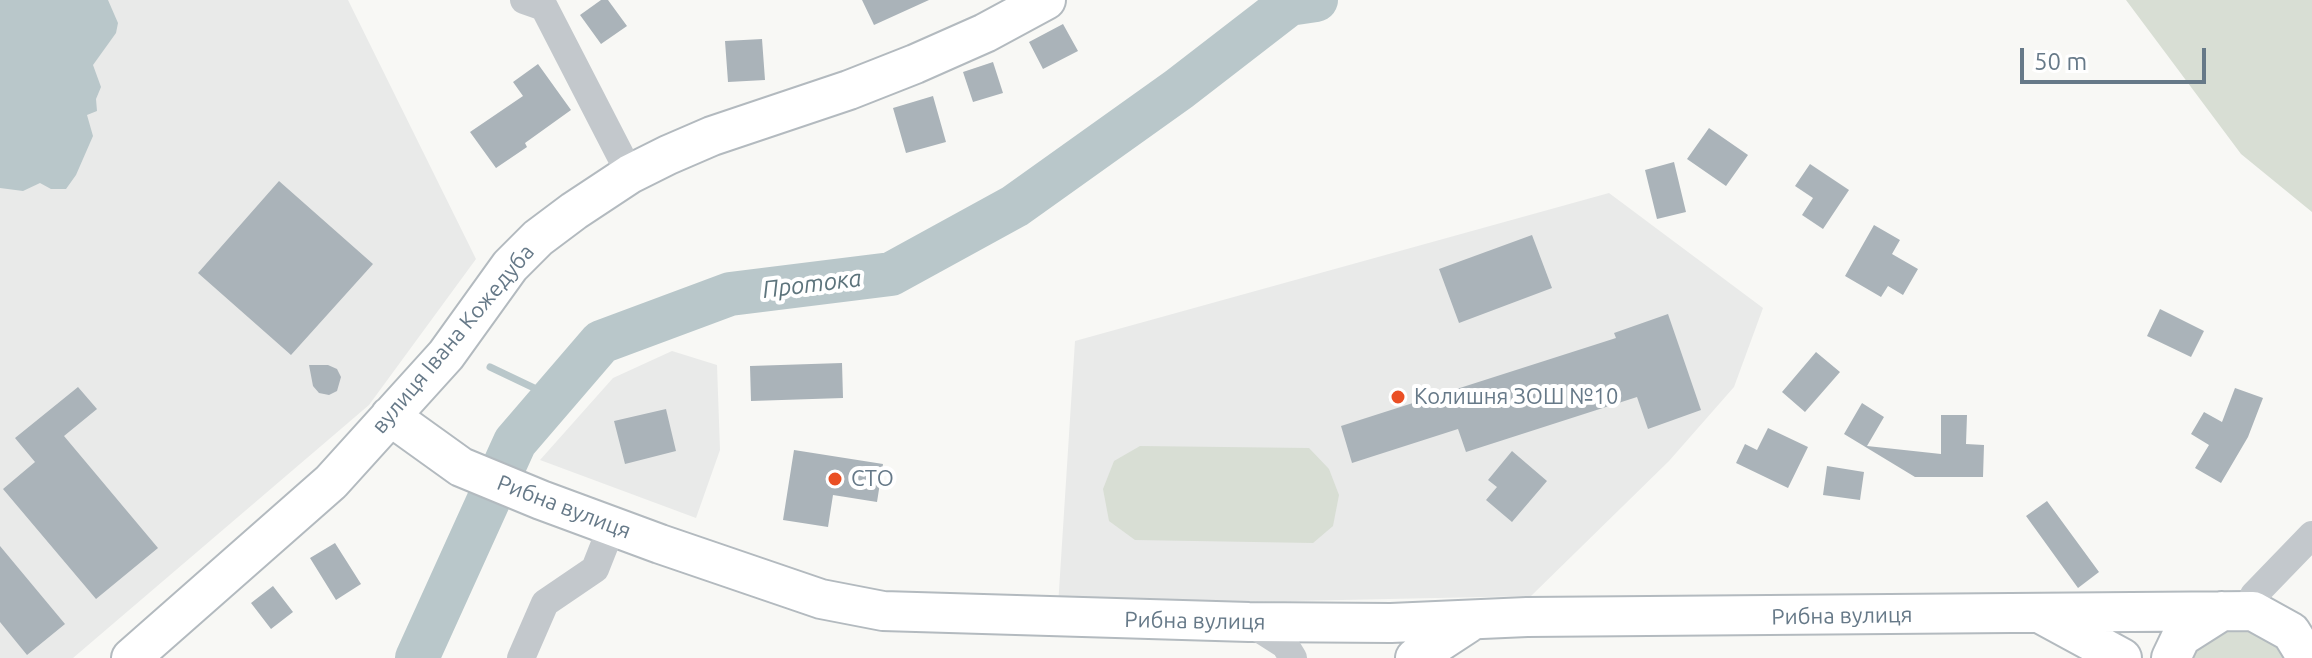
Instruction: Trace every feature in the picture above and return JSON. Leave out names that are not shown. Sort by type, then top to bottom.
[{"type":"street","name":"вулиця Івана Кожедуба","points":[[131,658],[331,482],[446,355],[510,266],[538,238],[630,174],[712,136],[849,90],[915,64],[985,33],[1046,0]]},
{"type":"street","points":[[538,2],[630,174]]},
{"type":"street","name":"Рибна вулиця","points":[[390,416],[461,467],[541,500],[807,595],[860,608],[915,614],[1391,623],[1527,617],[2238,611]]},
{"type":"street","points":[[521,658],[545,603],[595,569],[612,526]]},
{"type":"street","points":[[2171,658],[2181,637],[2238,611],[2312,535]]},
{"type":"street","points":[[2238,611],[2291,632],[2307,658]]},
{"type":"street","name":"Рибна вулиця","points":[[2040,614],[2122,658]]},
{"type":"street","points":[[1415,658],[1473,620]]},
{"type":"street","points":[[1249,622],[1285,645],[1293,658]]},
{"type":"shaded area","points":[[0,0],[348,0],[476,259],[369,405],[73,658],[0,658]]},
{"type":"shaded area","points":[[0,0],[108,0],[118,23],[116,33],[93,65],[101,87],[96,99],[97,111],[87,115],[93,136],[76,175],[66,189],[51,189],[40,183],[23,191],[0,188]]},
{"type":"shaded area","points":[[2126,0],[2312,0],[2312,212],[2241,154]]},
{"type":"shaded area","name":"Колишня ЗОШ №10","points":[[1609,193],[1763,308],[1734,387],[1669,461],[1531,596],[1058,606],[1075,341]]},
{"type":"shaded area","points":[[672,351],[717,365],[720,450],[696,518],[540,460],[613,378]]},
{"type":"shaded area","points":[[1140,446],[1309,448],[1329,469],[1339,495],[1333,526],[1313,543],[1135,540],[1109,521],[1103,489],[1114,461]]},
{"type":"shaded area","points":[[2240,626],[2269,637],[2284,658],[2188,658],[2213,632]]},
{"type":"building","points":[[601,0],[608,0],[627,26],[601,44],[580,15]]},
{"type":"building","points":[[862,0],[929,0],[874,25]]},
{"type":"building","points":[[1063,24],[1078,51],[1043,69],[1029,42]]},
{"type":"building","points":[[762,39],[765,80],[728,82],[725,41]]},
{"type":"building","points":[[993,62],[1003,93],[973,102],[963,72]]},
{"type":"building","points":[[538,64],[571,110],[496,168],[470,132],[523,96],[513,82]]},
{"type":"building","points":[[933,96],[946,142],[906,153],[893,108]]},
{"type":"building","points":[[1709,128],[1748,155],[1726,186],[1687,159]]},
{"type":"building","points":[[1674,162],[1686,212],[1657,219],[1645,170]]},
{"type":"building","points":[[1810,164],[1849,190],[1823,229],[1802,215],[1813,198],[1795,186]]},
{"type":"building","points":[[279,181],[373,264],[291,355],[198,273]]},
{"type":"building","points":[[1874,225],[1900,240],[1892,254],[1918,269],[1903,295],[1888,286],[1881,297],[1845,276]]},
{"type":"building","points":[[1532,235],[1552,288],[1459,323],[1439,269]]},
{"type":"building","points":[[2160,309],[2204,331],[2191,357],[2147,336]]},
{"type":"building","points":[[1668,314],[1701,410],[1648,429],[1637,397],[1466,452],[1458,429],[1352,463],[1341,426],[1616,338],[1614,333]]},
{"type":"building","points":[[1816,352],[1840,372],[1805,412],[1782,392]]},
{"type":"building","points":[[842,363],[843,398],[751,401],[750,366]]},
{"type":"building","points":[[309,365],[328,365],[337,369],[341,377],[337,391],[329,395],[319,393],[313,386]]},
{"type":"building","points":[[78,387],[97,409],[64,436],[158,548],[96,599],[3,489],[35,462],[15,438]]},
{"type":"building","points":[[2235,388],[2263,398],[2248,437],[2221,483],[2195,468],[2209,445],[2191,434],[2204,412],[2222,422]]},
{"type":"building","points":[[1862,403],[1884,417],[1867,446],[1941,454],[1941,415],[1967,415],[1966,444],[1984,445],[1983,477],[1915,477],[1844,434]]},
{"type":"building","points":[[666,409],[676,451],[625,464],[614,421]]},
{"type":"building","points":[[1768,428],[1808,447],[1788,488],[1736,463],[1745,444],[1757,450]]},
{"type":"building","name":"СТО","points":[[794,450],[883,464],[877,502],[833,495],[828,527],[783,520]]},
{"type":"building","points":[[1512,451],[1547,481],[1512,522],[1486,500],[1497,487],[1488,480]]},
{"type":"building","points":[[1827,466],[1864,472],[1860,500],[1823,495]]},
{"type":"building","points":[[2047,501],[2099,572],[2078,588],[2026,516]]},
{"type":"building","points":[[335,543],[361,584],[336,600],[310,558]]},
{"type":"building","points":[[0,546],[65,624],[27,655],[0,622]]},
{"type":"building","points":[[273,586],[293,612],[271,629],[251,603]]},
{"type":"waterway","name":"Протока","points":[[417,658],[515,442],[601,342],[730,294],[891,274],[1015,206],[1179,89],[1289,4],[1316,0]]},
{"type":"waterway","points":[[490,367],[553,397]]},
{"type":"place","name":"Колишня ЗОШ №10","points":[[1398,397]]},
{"type":"place","name":"СТО","points":[[835,479]]}]
